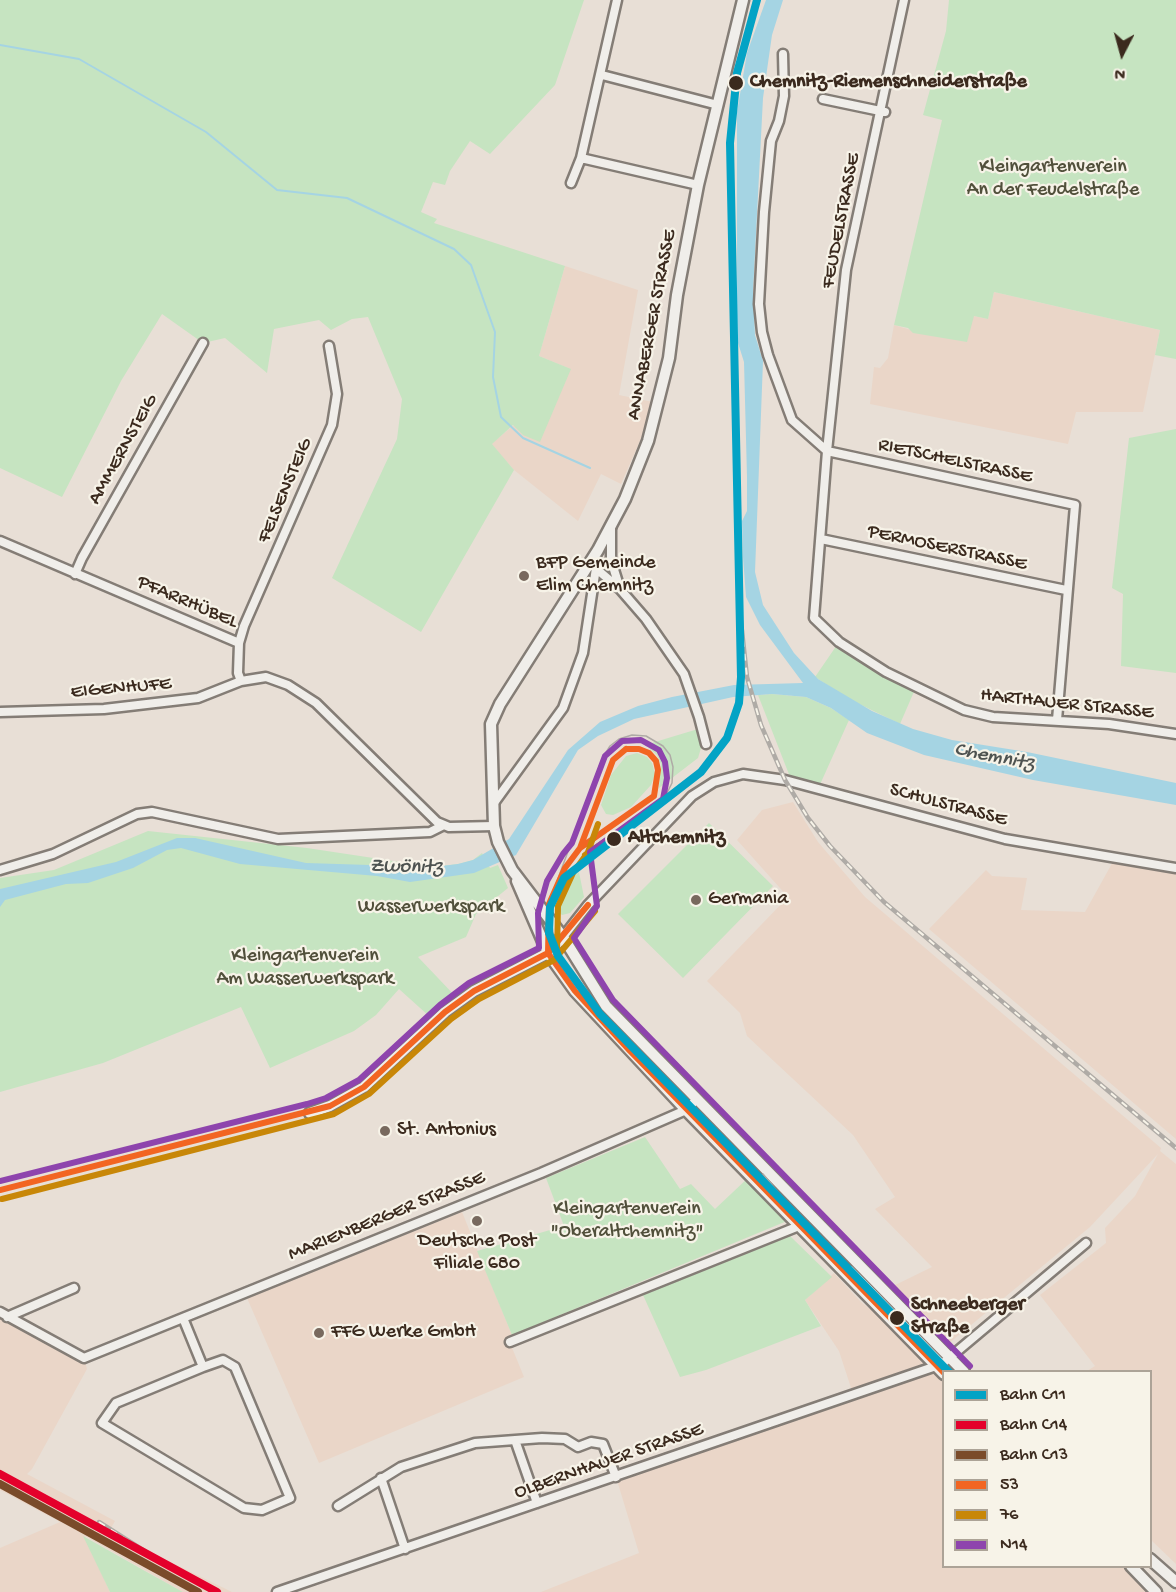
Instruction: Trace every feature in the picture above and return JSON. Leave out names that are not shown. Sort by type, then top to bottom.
[{"type":"main road","name":"ANNABERGER STRASSE","points":[[743,0],[698,186],[660,398],[648,441],[593,566],[507,693],[491,724],[494,826],[498,842],[548,953],[582,999],[799,1226],[943,1365],[960,1370]]},
{"type":"main road","name":"ANNABERGER STRASSE","points":[[510,866],[563,937],[606,1006],[698,1099],[943,1365]]},
{"type":"main road","points":[[310,1113],[330,1106],[364,1087],[445,1012],[474,991],[548,953],[563,937]]},
{"type":"main road","points":[[1152,1561],[1176,1582]]},
{"type":"main road","points":[[1133,1568],[1156,1592]]},
{"type":"street","points":[[571,183],[581,158],[602,75],[617,0]]},
{"type":"street","name":"FEUDELSTRASSE","points":[[827,451],[846,270],[883,112],[904,0]]},
{"type":"street","points":[[783,54],[784,96],[779,121],[771,141],[764,212],[760,293],[762,332],[792,420],[827,451]]},
{"type":"street","points":[[602,75],[718,105]]},
{"type":"street","points":[[824,99],[883,112]]},
{"type":"street","points":[[581,158],[698,186]]},
{"type":"street","name":"AMMERNSTEIG","points":[[75,574],[203,343]]},
{"type":"street","name":"FELSENSTEIG","points":[[239,644],[244,626],[311,478],[332,424],[337,394],[329,346]]},
{"type":"street","name":"RIETSCHELSTRASSE","points":[[827,451],[1075,506],[1066,590]]},
{"type":"street","name":"HARTHAUER STRASSE","points":[[827,451],[814,618],[839,642],[886,672],[964,710],[993,717],[1109,724],[1176,734]]},
{"type":"street","points":[[611,526],[611,560],[620,589]]},
{"type":"street","name":"PERMOSERSTRASSE","points":[[821,539],[1066,590]]},
{"type":"street","name":"PFARRHÜBEL","points":[[0,541],[239,644],[238,673],[241,681]]},
{"type":"street","points":[[593,566],[620,589],[646,619],[684,675],[698,712],[706,744]]},
{"type":"street","points":[[494,803],[562,708],[583,653],[593,566]]},
{"type":"street","points":[[1057,720],[1066,590]]},
{"type":"street","points":[[241,681],[266,677],[288,685],[316,703],[442,826]]},
{"type":"street","name":"EIGENHUFE","points":[[0,712],[104,709],[198,698],[241,681]]},
{"type":"street","name":"SCHULSTRASSE","points":[[563,937],[588,905],[684,804],[714,782],[743,774],[774,778],[1005,839],[1176,868]]},
{"type":"street","points":[[0,870],[53,854],[136,814],[152,812],[278,839],[430,832],[442,826],[494,826]]},
{"type":"street","name":"MARIENBERGER STRASSE","points":[[4,1314],[84,1358],[542,1173],[686,1110],[698,1099]]},
{"type":"street","points":[[510,1342],[799,1226]]},
{"type":"street","points":[[943,1365],[1086,1243]]},
{"type":"street","points":[[4,1314],[74,1288]]},
{"type":"street","points":[[183,1318],[203,1367]]},
{"type":"street","points":[[223,1360],[235,1367],[290,1498],[262,1510],[244,1508],[102,1423],[116,1403],[203,1367],[223,1360]]},
{"type":"street","name":"OLBERNHAUER STRASSE","points":[[277,1592],[943,1365]]},
{"type":"street","points":[[338,1506],[381,1478],[424,1457],[465,1445],[515,1440],[565,1439],[578,1447],[591,1442],[603,1444],[616,1477]]},
{"type":"street","points":[[515,1440],[537,1503]]},
{"type":"street","points":[[381,1478],[405,1549]]},
{"type":"shaded area","points":[[565,266],[638,290],[619,395],[653,402],[644,432],[621,484],[601,474],[578,521],[514,470],[491,444],[514,425],[523,435],[570,369],[539,356]]},
{"type":"shaded area","points":[[994,292],[1160,330],[1143,412],[1076,412],[1068,444],[870,404],[874,367],[880,368],[888,358],[894,325],[911,330],[974,316],[988,319]]},
{"type":"shaded area","points":[[793,802],[818,842],[865,897],[1161,1148],[1160,1151],[1176,1164],[1176,1564],[1152,1541],[1152,1370],[1089,1370],[1095,1366],[1040,1295],[1106,1243],[1105,1228],[1135,1196],[1158,1154],[1090,1227],[948,1344],[889,1288],[932,1267],[875,1209],[895,1197],[853,1135],[747,1036],[740,1013],[707,981],[788,897],[737,840],[762,810]]},
{"type":"shaded area","points":[[1115,858],[1176,868],[1176,1139],[929,929],[986,870],[992,876],[1027,878],[1021,910],[1085,912]]},
{"type":"shaded area","points":[[462,1212],[512,1335],[508,1338],[524,1377],[319,1463],[247,1298]]},
{"type":"shaded area","points":[[834,1273],[861,1302],[916,1345],[942,1373],[942,1568],[1132,1568],[1156,1592],[541,1592],[639,1553],[616,1477],[853,1394],[839,1351],[805,1300]]},
{"type":"shaded area","points":[[0,1313],[84,1358],[87,1369],[32,1469],[27,1474],[115,1521],[111,1528],[146,1550],[232,1592],[183,1592],[85,1536],[110,1592],[0,1592],[0,1548],[60,1522],[0,1490]]},
{"type":"green space","points":[[0,0],[584,0],[555,85],[490,154],[470,141],[450,171],[445,185],[433,182],[421,212],[437,219],[434,223],[565,266],[539,356],[571,369],[540,442],[523,435],[513,425],[492,444],[514,470],[421,632],[332,578],[397,439],[402,399],[368,317],[352,319],[331,330],[319,320],[274,329],[267,373],[225,338],[203,343],[162,314],[121,381],[62,497],[0,468]]},
{"type":"green space","name":"Kleingartenverein An der Feudelstraße","points":[[949,0],[1176,0],[1176,359],[1155,355],[1160,330],[994,292],[988,319],[974,316],[967,342],[913,333],[908,328],[894,325],[942,120],[923,115],[946,31]]},
{"type":"green space","points":[[1176,429],[1176,673],[1121,666],[1123,594],[1112,588],[1129,438]]},
{"type":"green space","points":[[839,642],[916,687],[900,724],[847,698],[815,677]]},
{"type":"green space","points":[[758,695],[806,697],[831,708],[849,720],[818,789],[792,782]]},
{"type":"green space","points":[[698,729],[701,748],[698,758],[659,788],[661,764],[657,755],[645,745]]},
{"type":"green space","points":[[637,753],[647,757],[652,763],[655,774],[651,785],[631,807],[613,815],[606,814],[601,805],[611,775],[626,756]]},
{"type":"green space","name":"Germania","points":[[709,823],[773,886],[683,978],[618,914]]},
{"type":"green space","name":"Kleingartenverein Am Wasserwerkspark","points":[[148,831],[307,848],[433,867],[473,860],[482,853],[490,868],[498,865],[508,888],[476,914],[466,937],[418,957],[458,999],[429,1016],[399,989],[376,1015],[354,1031],[270,1068],[241,1007],[103,1063],[0,1092],[0,878],[54,870]]},
{"type":"green space","points":[[579,872],[584,897],[570,913],[562,915],[555,909],[557,899],[567,882]]},
{"type":"green space","name":"Kleingartenverein \"Oberaltchemnitz\"","points":[[645,1137],[680,1189],[691,1184],[715,1209],[749,1177],[787,1221],[512,1335],[477,1251],[564,1226],[546,1178]]},
{"type":"green space","name":"Kleingartenverein \"Oberaltchemnitz\"","points":[[790,1236],[832,1277],[805,1300],[821,1326],[706,1370],[680,1377],[643,1295]]},
{"type":"green space","points":[[83,1536],[145,1571],[183,1592],[110,1592]]},
{"type":"water","points":[[766,0],[783,0],[772,35],[763,98],[753,292],[755,335],[763,361],[755,572],[763,605],[794,653],[818,679],[872,711],[913,729],[952,740],[1027,752],[1176,783],[1176,805],[1033,780],[924,755],[867,733],[831,708],[806,697],[772,694],[733,697],[634,719],[598,736],[578,750],[516,855],[474,873],[410,882],[377,876],[240,864],[181,848],[167,850],[133,868],[88,883],[66,884],[5,900],[0,907],[0,889],[116,862],[177,838],[195,838],[306,863],[433,867],[473,860],[509,839],[568,750],[600,722],[638,706],[734,685],[803,683],[760,625],[746,597],[743,557],[742,521],[747,511],[747,477],[744,362],[738,343],[737,316],[737,112],[747,53]]},
{"type":"waterway","points":[[0,45],[79,59],[206,132],[277,190],[347,198],[454,249],[471,265],[495,332],[493,377],[501,417],[523,438],[590,468]]},
{"type":"tram line","points":[[562,953],[554,938],[551,920],[556,884],[602,759],[610,746],[619,739],[632,735],[646,736],[663,746],[670,755],[673,767],[672,783],[665,797],[654,808]]},
{"type":"tram line","points":[[763,1174],[789,1206]]},
{"type":"railway","points":[[740,612],[747,677],[761,725],[785,780],[808,818],[830,846],[884,902],[1176,1148]]},
{"type":"railway","points":[[99,1522],[165,1564]]},
{"type":"rail line","name":"C11","points":[[757,0],[737,73],[730,143],[741,677],[739,703],[727,738],[701,772],[564,878],[550,907],[549,933],[558,956],[600,1014],[947,1370]]},
{"type":"rail line","name":"C14","points":[[0,1474],[217,1592]]},
{"type":"rail line","name":"C13","points":[[0,1484],[198,1592]]},
{"type":"transit line","name":"N14","points":[[0,1181],[307,1104],[326,1098],[359,1080],[440,1005],[469,983],[539,948],[538,913],[547,881],[572,843],[605,756],[622,741],[641,740],[659,750],[665,762],[667,778],[663,799],[590,852],[597,906],[574,938],[613,1000],[970,1366]]},
{"type":"transit line","name":"53","points":[[626,749],[639,749],[649,753],[656,761],[658,770],[654,796],[580,848],[613,760],[626,749]]},
{"type":"transit line","name":"76","points":[[585,855],[634,822]]},
{"type":"transit line","name":"76","points":[[557,953],[558,906],[573,873],[588,852],[598,824]]},
{"type":"transit line","name":"53","points":[[580,848],[565,868],[549,904],[548,953],[575,991],[630,1051],[942,1371]]},
{"type":"transit line","name":"53","points":[[0,1190],[330,1106],[364,1087],[445,1012],[474,991],[548,953],[588,905]]},
{"type":"transit line","name":"76","points":[[2,1199],[334,1114],[369,1094],[451,1019],[479,999],[554,960],[595,911]]},
{"type":"place","name":"Chemnitz-Riemenschneiderstraße","points":[[736,83]]},
{"type":"place","name":"BFP Gemeinde Elim Chemnitz","points":[[524,576]]},
{"type":"place","name":"Altchemnitz","points":[[614,839]]},
{"type":"place","name":"Germania","points":[[696,900]]},
{"type":"place","name":"St. Antonius","points":[[385,1131]]},
{"type":"place","name":"Deutsche Post Filiale 680","points":[[477,1221]]},
{"type":"place","name":"Schneeberger Straße","points":[[897,1318]]},
{"type":"place","name":"FFG Werke GmbH","points":[[319,1333]]},
{"type":"water label","name":"Chemnitz","points":[[994,758]]},
{"type":"water label","name":"Zwönitz","points":[[406,868]]},
{"type":"park label","name":"Wasserwerkspark","points":[[431,908]]}]
